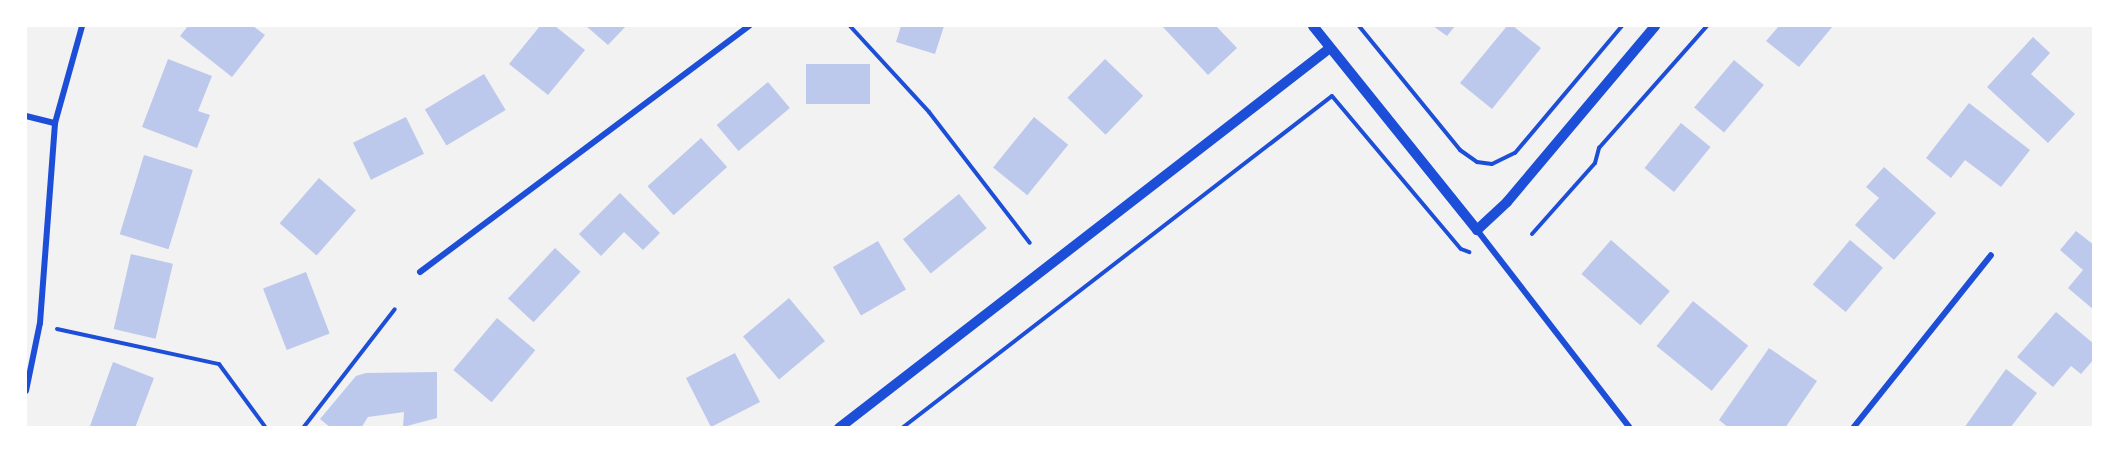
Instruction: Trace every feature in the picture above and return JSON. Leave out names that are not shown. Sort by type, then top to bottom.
[{"type":"street","points":[[26,391],[40,323],[55,123],[82,26]]},
{"type":"street","points":[[420,272],[749,26]]},
{"type":"street","points":[[1313,26],[1477,230],[1630,428]]},
{"type":"street","points":[[1477,230],[1508,202],[1655,26]]},
{"type":"street","points":[[839,428],[1330,48]]},
{"type":"street","points":[[26,116],[55,123]]},
{"type":"street","points":[[1853,428],[1991,255]]},
{"type":"path","points":[[850,26],[929,112],[1030,243]]},
{"type":"path","points":[[1359,26],[1460,150],[1477,162],[1501,162],[1515,153],[1622,26]]},
{"type":"path","points":[[1532,234],[1595,163],[1599,148],[1707,26]]},
{"type":"path","points":[[902,428],[1332,96],[1461,249],[1477,260]]},
{"type":"path","points":[[303,428],[395,309]]},
{"type":"path","points":[[54,328],[219,364],[266,428]]},
{"type":"building","points":[[188,26],[253,26],[265,35],[232,77],[180,36]]},
{"type":"building","points":[[540,26],[555,26],[585,50],[548,95],[509,64]]},
{"type":"building","points":[[586,26],[626,26],[608,45]]},
{"type":"building","points":[[901,26],[944,26],[935,54],[896,42]]},
{"type":"building","points":[[1162,26],[1216,26],[1237,48],[1208,75]]},
{"type":"building","points":[[1433,26],[1455,26],[1447,36]]},
{"type":"building","points":[[1507,26],[1513,26],[1541,48],[1492,109],[1460,83]]},
{"type":"building","points":[[1779,26],[1833,26],[1799,67],[1766,41]]},
{"type":"building","points":[[2033,37],[2050,53],[2031,74],[2075,114],[2048,143],[1987,87]]},
{"type":"building","points":[[168,59],[212,76],[198,111],[210,115],[197,148],[142,127]]},
{"type":"building","points":[[1105,59],[1143,96],[1106,135],[1067,98]]},
{"type":"building","points":[[1734,60],[1764,85],[1724,133],[1694,107]]},
{"type":"building","points":[[806,64],[870,64],[870,104],[806,104]]},
{"type":"building","points":[[484,74],[506,110],[446,146],[425,110]]},
{"type":"building","points":[[768,82],[790,108],[739,151],[717,125]]},
{"type":"building","points":[[1969,103],[2030,150],[2001,187],[1965,160],[1951,178],[1926,158]]},
{"type":"building","points":[[406,117],[424,154],[371,180],[353,143]]},
{"type":"building","points":[[1034,117],[1068,145],[1027,195],[993,168]]},
{"type":"building","points":[[1681,123],[1711,147],[1674,192],[1644,168]]},
{"type":"building","points":[[701,138],[727,167],[674,215],[647,186]]},
{"type":"building","points":[[144,155],[193,170],[169,249],[120,234]]},
{"type":"building","points":[[1884,167],[1936,213],[1894,260],[1855,225],[1879,198],[1866,187]]},
{"type":"building","points":[[319,178],[356,210],[317,255],[280,223]]},
{"type":"building","points":[[620,193],[660,233],[643,250],[624,232],[601,256],[579,234]]},
{"type":"building","points":[[959,194],[987,228],[931,274],[903,239]]},
{"type":"building","points":[[2076,231],[2094,245],[2094,310],[2068,288],[2083,270],[2060,250]]},
{"type":"building","points":[[1611,240],[1670,291],[1640,325],[1581,274]]},
{"type":"building","points":[[1850,240],[1883,268],[1846,312],[1813,284]]},
{"type":"building","points":[[878,241],[906,289],[861,315],[833,267]]},
{"type":"building","points":[[555,248],[581,272],[534,322],[508,298]]},
{"type":"building","points":[[131,254],[173,264],[156,339],[114,329]]},
{"type":"building","points":[[306,272],[330,334],[287,350],[263,288]]},
{"type":"building","points":[[789,298],[825,341],[779,379],[743,337]]},
{"type":"building","points":[[1693,301],[1748,346],[1712,391],[1656,346]]},
{"type":"building","points":[[2056,312],[2094,344],[2094,359],[2081,374],[2071,366],[2053,387],[2017,357]]},
{"type":"building","points":[[497,318],[535,350],[492,402],[453,370]]},
{"type":"building","points":[[1769,348],[1817,381],[1785,428],[1729,428],[1719,420]]},
{"type":"building","points":[[735,353],[760,402],[711,427],[686,378]]},
{"type":"building","points":[[113,362],[154,378],[135,428],[90,426]]},
{"type":"building","points":[[2006,369],[2037,393],[2010,428],[1964,428]]},
{"type":"building","points":[[437,372],[437,418],[403,427],[404,412],[368,417],[361,428],[331,428],[320,419],[356,376],[366,373]]}]
